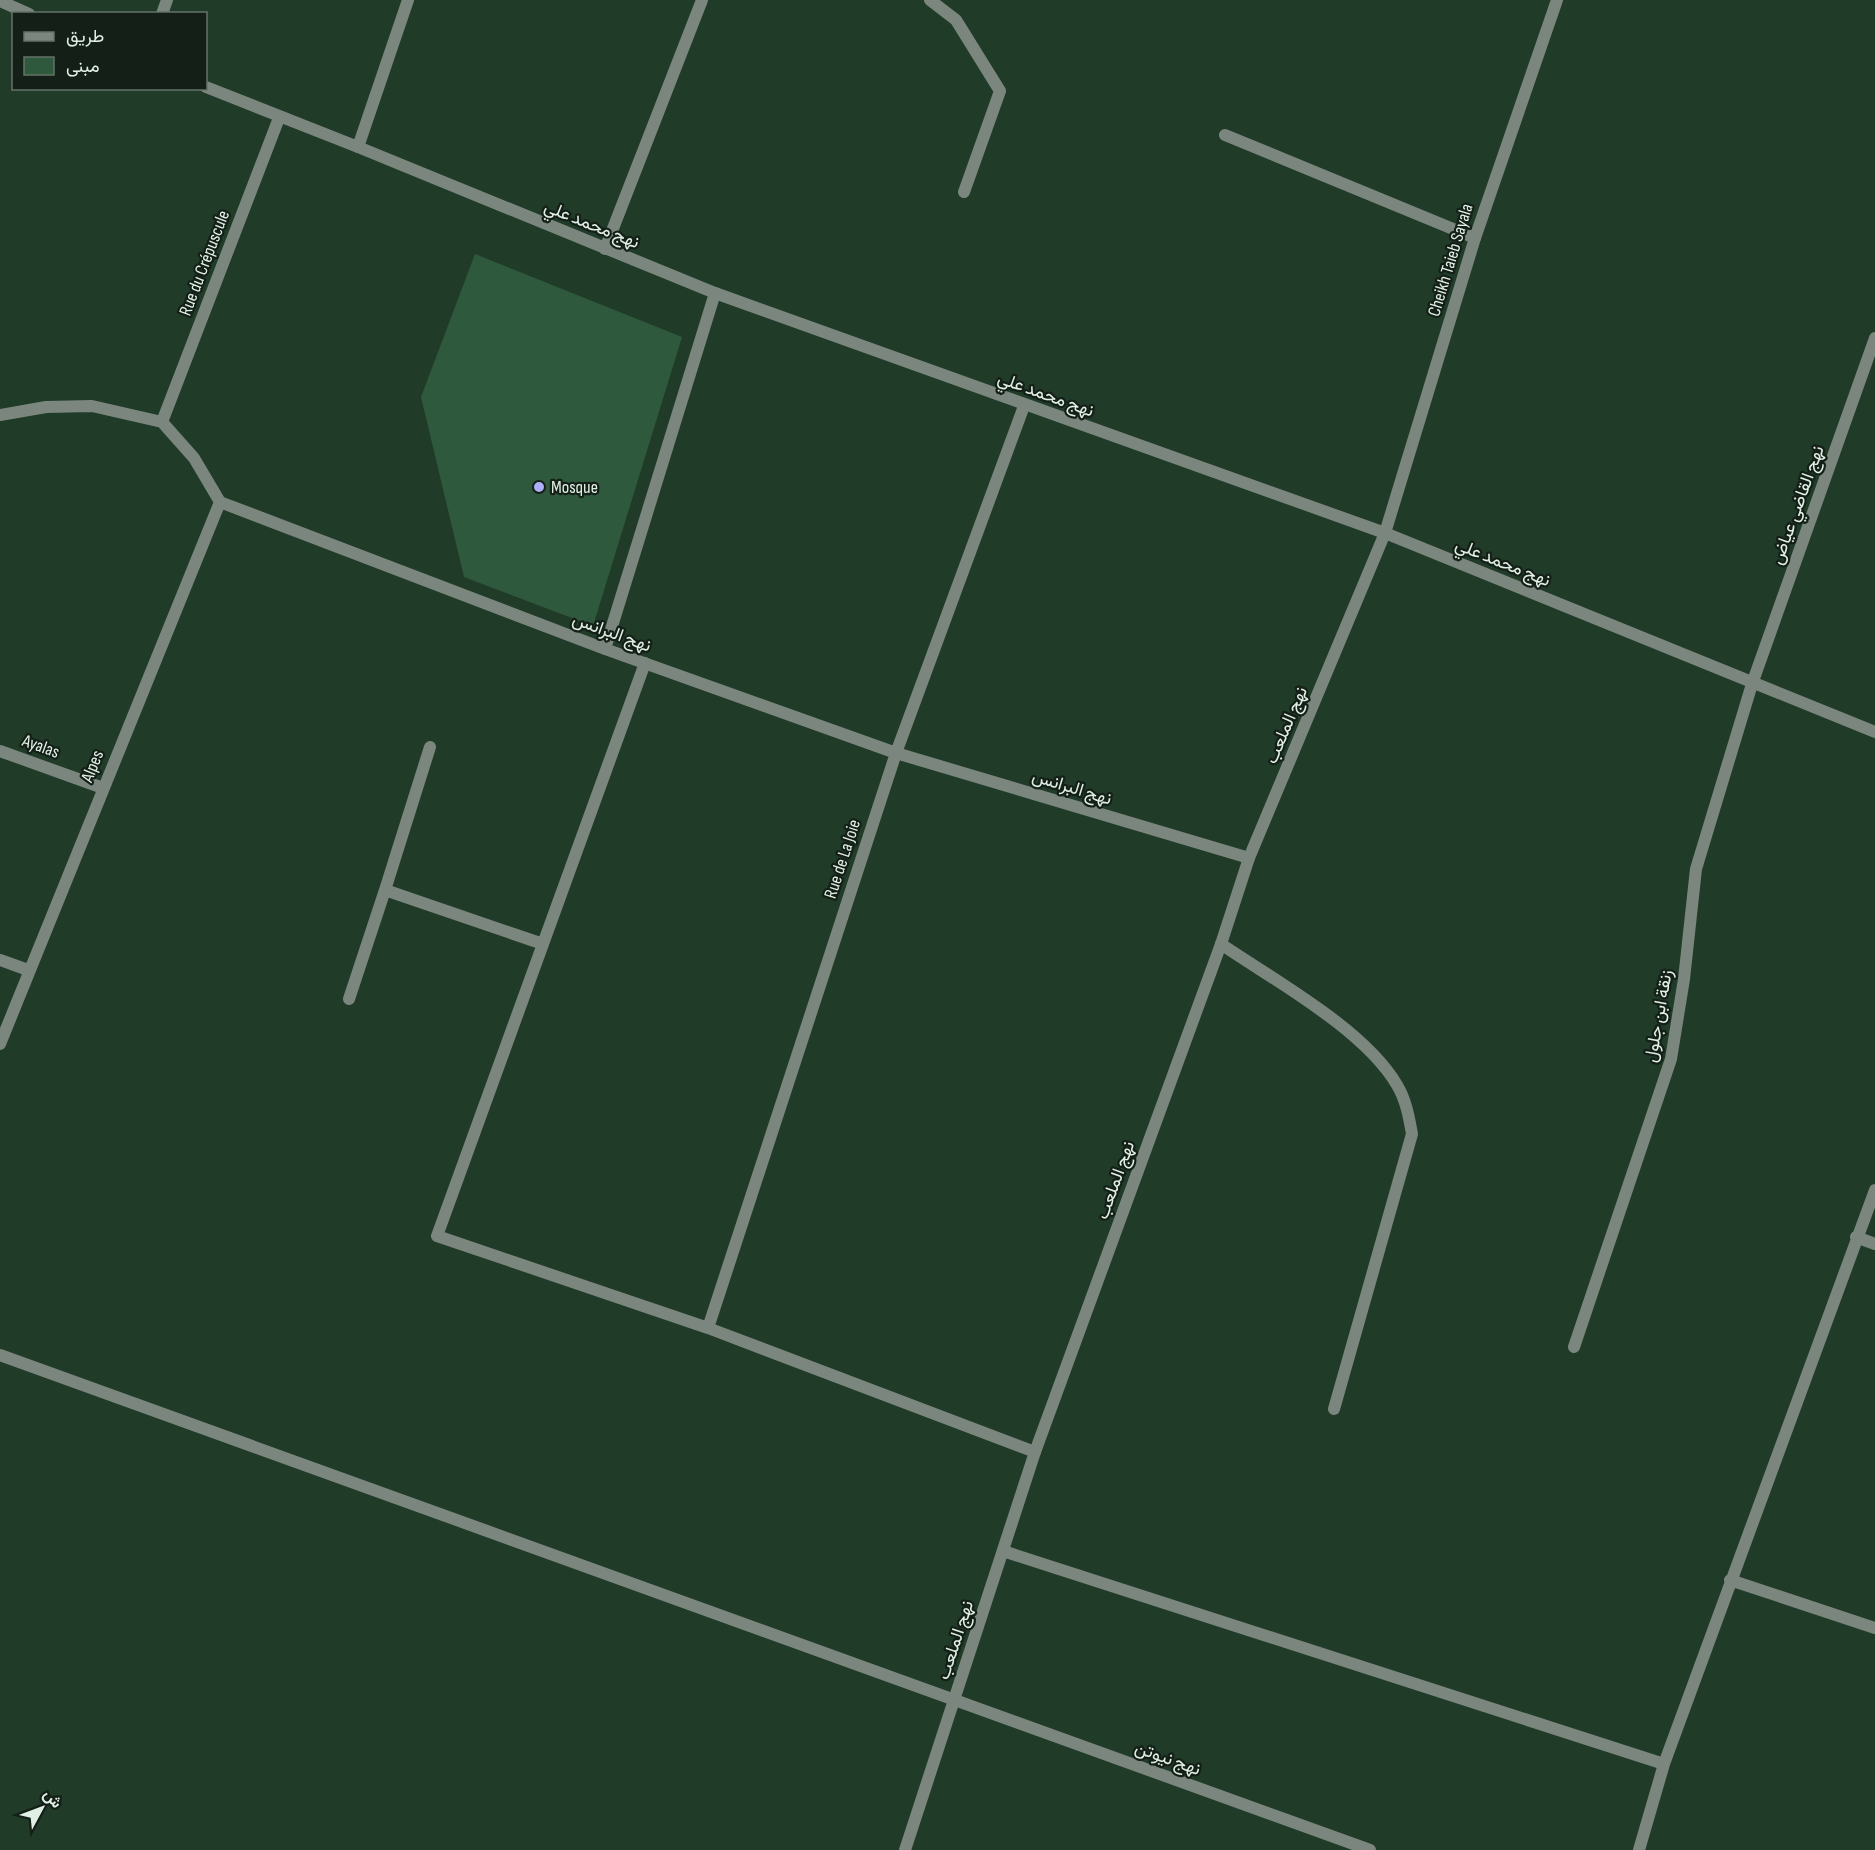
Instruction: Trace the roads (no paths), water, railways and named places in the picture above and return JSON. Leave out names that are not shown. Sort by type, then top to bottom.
[{"type":"street","points":[[358,147],[408,0]]},
{"type":"street","points":[[605,249],[702,0]]},
{"type":"street","points":[[930,0],[957,20],[1000,91],[964,192]]},
{"type":"street","name":"Cheikh Taieb Sayala","points":[[1385,533],[1474,237],[1557,0]]},
{"type":"street","points":[[0,1],[25,12]]},
{"type":"street","name":"نهج محمد علي","points":[[207,87],[715,293],[1024,406],[1385,533],[1752,684],[1875,732]]},
{"type":"street","name":"Rue du Crépuscule","points":[[162,422],[279,117]]},
{"type":"street","points":[[1225,135],[1474,237]]},
{"type":"street","points":[[605,649],[715,293]]},
{"type":"street","name":"نهج القاضي عياض","points":[[1752,684],[1875,338]]},
{"type":"street","points":[[0,415],[46,407],[92,406],[162,422],[194,458],[220,502]]},
{"type":"street","name":"Rue de La Joie","points":[[708,1328],[896,753],[1024,406]]},
{"type":"street","name":"نهج البرانس","points":[[220,502],[605,649],[896,753],[1249,858]]},
{"type":"street","name":"Alpes","points":[[0,1044],[28,970],[220,502]]},
{"type":"street","name":"نهج الملعب","points":[[905,1850],[1035,1452],[1221,944],[1249,858],[1385,533]]},
{"type":"street","points":[[645,663],[436,1236],[708,1328],[1035,1452]]},
{"type":"street","name":"زنقة ابن جلول","points":[[1574,1347],[1671,1059],[1684,979],[1696,869],[1752,684]]},
{"type":"street","points":[[349,999],[386,890],[430,747]]},
{"type":"street","name":"Ayalas","points":[[0,751],[103,788]]},
{"type":"street","points":[[386,890],[543,944]]},
{"type":"street","points":[[1221,944],[1344,1028],[1386,1070],[1397,1085],[1407,1108],[1412,1134],[1334,1409]]},
{"type":"street","points":[[0,960],[28,970]]},
{"type":"street","points":[[1639,1850],[1664,1764],[1875,1190]]},
{"type":"street","points":[[1856,1237],[1875,1244]]},
{"type":"street","name":"نهج نيوتن","points":[[0,1355],[1370,1850]]},
{"type":"street","points":[[1003,1551],[1664,1764]]},
{"type":"street","points":[[1730,1580],[1875,1628]]},
{"type":"place","name":"Mosque","points":[[539,487]]}]
